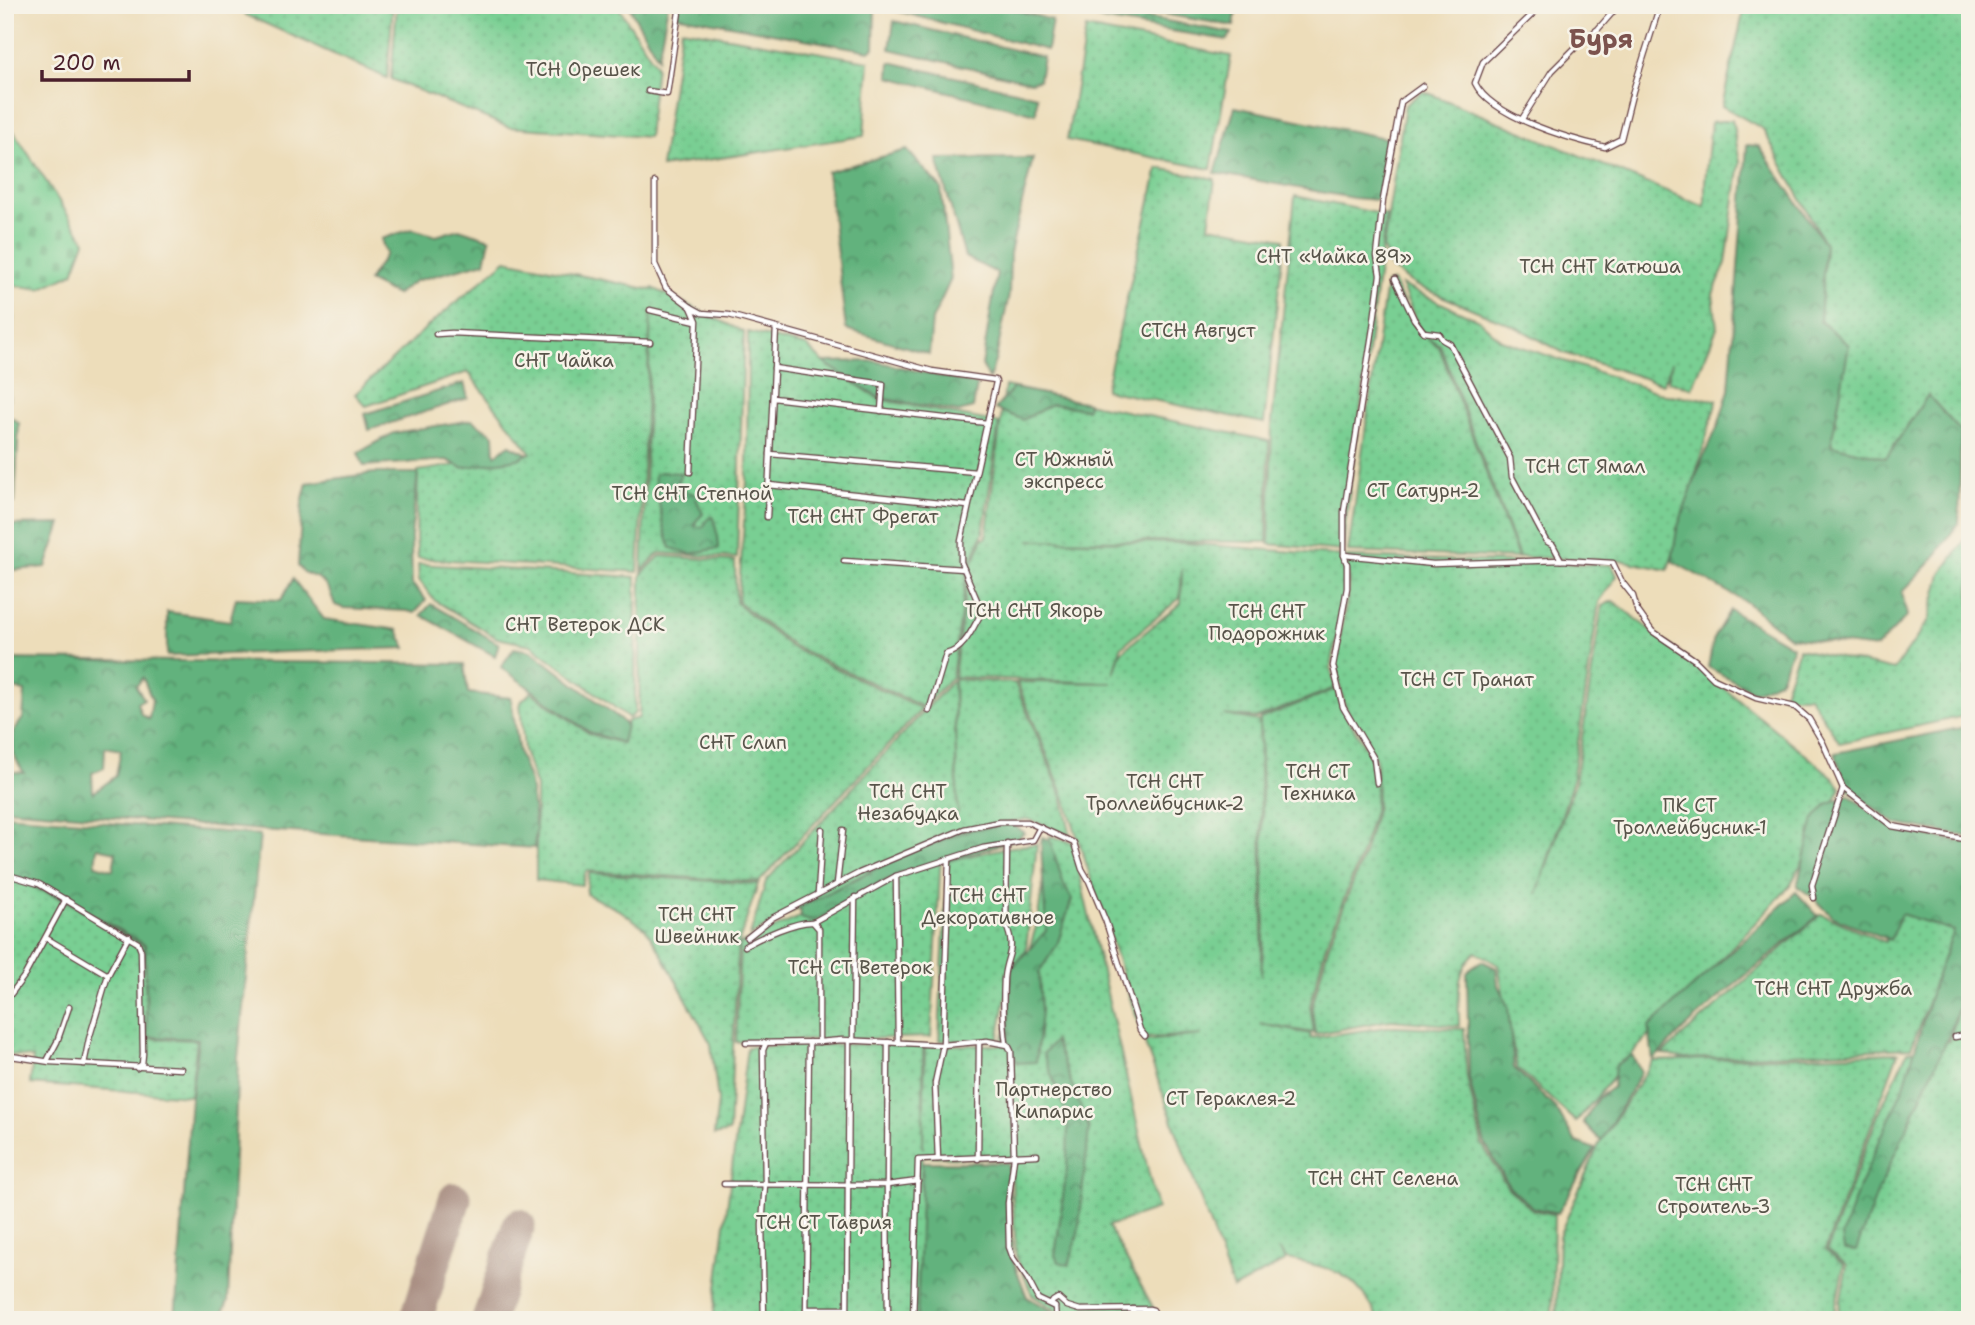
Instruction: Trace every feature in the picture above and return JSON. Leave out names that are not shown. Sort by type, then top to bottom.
[{"type":"street","points":[[648,91],[667,94],[680,5]]},
{"type":"street","points":[[1542,5],[1483,62],[1475,83],[1479,91],[1494,105],[1569,138],[1605,148],[1620,139],[1660,5]]},
{"type":"street","points":[[1522,119],[1552,71],[1598,29],[1619,5]]},
{"type":"street","points":[[1377,783],[1374,759],[1343,707],[1333,666],[1347,589],[1344,511],[1380,275],[1377,256],[1383,200],[1401,102],[1423,86]]},
{"type":"street","points":[[655,182],[655,264],[666,288],[691,307],[702,313],[729,315],[932,370],[995,381],[961,541],[961,562],[982,612],[965,642],[955,652],[947,654],[929,711]]},
{"type":"street","points":[[1395,279],[1414,319],[1424,332],[1438,334],[1450,344],[1510,458],[1512,477],[1546,541],[1553,545],[1560,560]]},
{"type":"street","points":[[690,472],[696,321],[691,307]]},
{"type":"street","points":[[650,310],[696,321]]},
{"type":"street","points":[[767,517],[776,328]]},
{"type":"street","points":[[436,334],[650,342]]},
{"type":"street","points":[[774,368],[883,384],[881,411]]},
{"type":"street","points":[[773,398],[987,423]]},
{"type":"street","points":[[770,454],[976,472]]},
{"type":"street","points":[[768,485],[968,506]]},
{"type":"street","points":[[1344,555],[1433,564],[1560,560],[1613,563],[1622,582],[1633,596],[1637,610],[1652,631],[1695,660],[1714,679],[1756,698],[1795,707],[1809,719],[1843,788],[1892,826],[1970,840]]},
{"type":"street","points":[[844,561],[964,569]]},
{"type":"street","points":[[1814,898],[1812,885],[1843,788]]},
{"type":"street","points":[[747,938],[772,918],[837,884],[964,829],[1014,821],[1028,822],[1074,843],[1082,869],[1106,922],[1140,1030],[1145,1036]]},
{"type":"street","points":[[745,946],[804,921],[813,922],[896,876],[983,848],[1033,840],[1040,827]]},
{"type":"street","points":[[818,894],[822,829]]},
{"type":"street","points":[[837,884],[843,830]]},
{"type":"street","points":[[1006,1043],[1002,1008],[1005,972],[1012,948],[1006,925],[1007,843]]},
{"type":"street","points":[[938,1159],[935,1083],[943,1045],[949,859]]},
{"type":"street","points":[[5,874],[39,884],[138,943],[141,951],[143,1054],[142,1064],[137,1068]]},
{"type":"street","points":[[896,876],[898,1042]]},
{"type":"street","points":[[847,1320],[847,1185],[855,897]]},
{"type":"street","points":[[5,1002],[25,975],[65,899]]},
{"type":"street","points":[[813,922],[819,929],[819,1042]]},
{"type":"street","points":[[84,1064],[108,975],[129,936]]},
{"type":"street","points":[[46,938],[108,975]]},
{"type":"street","points":[[47,1061],[69,1007]]},
{"type":"street","points":[[1955,1037],[1970,1036]]},
{"type":"street","points":[[746,1043],[851,1041],[943,1045],[987,1041],[1010,1046],[1014,1157],[1008,1203],[1009,1247],[1038,1299],[1055,1307]]},
{"type":"street","points":[[806,1320],[809,1042]]},
{"type":"street","points":[[888,1042],[888,1320]]},
{"type":"street","points":[[764,1320],[762,1049],[766,1043]]},
{"type":"street","points":[[978,1159],[979,1043]]},
{"type":"street","points":[[5,1055],[84,1064],[181,1069]]},
{"type":"street","points":[[913,1320],[918,1160],[1037,1155]]},
{"type":"street","points":[[724,1184],[887,1185],[918,1181]]},
{"type":"street","points":[[1056,1320],[1052,1303],[1058,1298],[1067,1306],[1080,1310],[1153,1310],[1159,1320]]},
{"type":"street","points":[[806,1309],[846,1309]]},
{"type":"street","points":[[1133,1309],[1133,1320]]},
{"type":"green space","points":[[238,5],[393,5],[387,78],[246,15]]},
{"type":"green space","name":"ТСН Орешек","points":[[397,5],[617,5],[656,65],[648,137],[508,127],[391,79]]},
{"type":"green space","points":[[628,5],[668,5],[658,58]]},
{"type":"green space","points":[[677,5],[875,5],[874,48],[869,51],[675,15]]},
{"type":"green space","points":[[893,5],[997,5],[1052,20],[1047,50],[893,10]]},
{"type":"green space","points":[[1109,5],[1237,5],[1234,26]]},
{"type":"green space","points":[[1745,5],[1970,5],[1970,506],[1961,432],[1928,395],[1886,458],[1830,445],[1849,345],[1820,321],[1825,244],[1763,129],[1722,106]]},
{"type":"green space","points":[[1083,9],[1117,16],[1129,14],[1232,33],[1227,40],[1102,20],[1092,15],[1080,14]]},
{"type":"green space","points":[[894,21],[1043,57],[1039,80],[1031,82],[890,49]]},
{"type":"green space","points":[[1086,28],[1231,56],[1211,169],[1067,140]]},
{"type":"green space","points":[[681,29],[869,61],[864,136],[661,167]]},
{"type":"green space","points":[[890,62],[1037,96],[1036,114],[889,77]]},
{"type":"green space","name":"ТСН СНТ Катюша","points":[[1423,91],[1705,207],[1711,122],[1732,120],[1740,162],[1726,263],[1713,294],[1717,328],[1692,388],[1668,381],[1672,362],[1663,384],[1564,353],[1516,327],[1415,285],[1391,268],[1383,248],[1405,105]]},
{"type":"green space","points":[[1235,107],[1390,139],[1377,200],[1215,173]]},
{"type":"green space","points":[[5,118],[85,241],[73,273],[40,289],[5,284]]},
{"type":"green space","points":[[1747,145],[1759,146],[1825,244],[1820,321],[1849,345],[1831,445],[1886,458],[1928,395],[1961,432],[1959,523],[1929,564],[1902,592],[1907,616],[1876,648],[1789,637],[1746,602],[1672,561],[1677,529],[1702,460],[1718,426],[1729,390]]},
{"type":"green space","points":[[907,150],[941,188],[951,279],[932,320],[929,354],[846,329],[827,172]]},
{"type":"green space","points":[[1033,158],[1010,253],[1009,295],[989,379],[982,365],[997,273],[965,257],[937,159]]},
{"type":"green space","name":"СТСН Август","points":[[1158,168],[1215,179],[1209,226],[1284,239],[1264,423],[1105,390]]},
{"type":"green space","name":"СНТ «Чайка 89»","points":[[1295,196],[1386,215],[1342,551],[1269,544],[1272,421]]},
{"type":"green space","points":[[412,229],[436,236],[459,229],[490,239],[485,262],[415,281],[396,295],[368,281],[386,254],[381,239]]},
{"type":"green space","name":"СНТ Чайка","points":[[506,260],[652,290],[653,288],[744,332],[737,558],[659,553],[642,571],[651,312],[638,572],[418,558],[418,471],[531,453],[468,372],[366,406],[355,394],[427,327]]},
{"type":"green space","name":"ТСН СТ Ямал","points":[[1393,281],[1411,319],[1422,335],[1401,285],[1479,320],[1501,340],[1666,395],[1717,400],[1668,570],[1624,561],[1519,557],[1440,345],[1427,338],[1439,347],[1518,558],[1348,552],[1386,284]]},
{"type":"green space","points":[[5,304],[14,305],[8,415],[19,423],[15,503],[5,504]]},
{"type":"green space","name":"ТСН СНТ Фрегат","points":[[748,332],[807,346],[823,362],[879,399],[999,423],[983,533],[967,572],[952,677],[923,707],[793,646],[738,602],[747,483]]},
{"type":"green space","points":[[875,361],[977,385],[973,408],[959,412],[879,398],[823,362]]},
{"type":"green space","points":[[464,383],[468,398],[369,430],[365,414]]},
{"type":"green space","points":[[1005,386],[1269,441],[1267,542],[1029,540],[1185,543],[1344,556],[1346,588],[1331,667],[1335,688],[1257,718],[1224,715],[1259,721],[1263,919],[1261,976],[1265,927],[1260,719],[1336,689],[1341,707],[1372,758],[1376,781],[1375,807],[1361,855],[1325,948],[1310,1006],[1314,1033],[1260,1024],[1311,1034],[1310,1038],[1394,1026],[1464,1029],[1467,1078],[1482,1144],[1508,1188],[1533,1210],[1554,1214],[1552,1320],[1378,1320],[1372,1307],[1352,1282],[1334,1271],[1286,1259],[1280,1250],[1285,1261],[1233,1289],[1144,1041],[1202,1035],[1143,1038],[1064,796],[1017,682],[1112,683],[954,677],[968,573],[983,538],[986,538]],"holes":[[[1182,568],[1181,603],[1121,652],[1114,674],[1121,647],[1180,598]]]},
{"type":"green space","points":[[1013,388],[1088,403],[1087,409],[1052,404],[1023,420],[995,409]]},
{"type":"green space","points":[[472,420],[494,435],[495,455],[510,445],[528,454],[518,459],[462,468],[447,460],[364,466],[358,453],[394,433]]},
{"type":"green space","points":[[659,472],[681,473],[677,485],[680,489],[694,494],[703,514],[695,526],[703,527],[709,518],[713,517],[719,548],[691,554],[671,548],[654,476]]},
{"type":"green space","points":[[374,473],[418,473],[411,536],[412,584],[426,600],[415,613],[343,608],[335,605],[325,584],[298,566],[302,503],[307,483]]},
{"type":"green space","points":[[61,524],[46,567],[5,571],[5,525]]},
{"type":"green space","points":[[1970,533],[1970,670],[1965,668],[1965,716],[1840,743],[1809,696],[1783,696],[1799,649],[1894,670],[1929,620],[1941,574]]},
{"type":"green space","name":"СНТ Слип","points":[[660,556],[735,561],[736,603],[792,648],[922,709],[759,882],[586,871],[582,885],[536,880],[536,787],[524,751],[520,703],[531,692],[590,734],[621,743],[627,721],[639,718],[641,575]]},
{"type":"green space","points":[[1347,557],[1612,565],[1617,576],[1599,602],[1572,783],[1537,894],[1575,783],[1602,606],[1613,601],[1833,777],[1841,788],[1790,886],[1637,1048],[1576,1122],[1517,1068],[1498,965],[1476,952],[1469,959],[1461,976],[1459,1026],[1391,1020],[1315,1034],[1312,1007],[1328,947],[1364,854],[1377,806],[1376,759],[1345,706],[1335,666],[1349,589]]},
{"type":"green space","name":"СНТ Ветерок ДСК","points":[[418,564],[636,577],[635,713],[629,718],[531,645],[497,638],[434,600],[419,580]]},
{"type":"green space","points":[[293,579],[324,619],[398,630],[406,648],[167,656],[167,612],[230,621],[236,598],[281,600]]},
{"type":"green space","points":[[431,604],[499,644],[495,656],[421,615]]},
{"type":"green space","points":[[1730,610],[1793,647],[1779,681],[1754,692],[1708,667],[1714,637]]},
{"type":"green space","points":[[514,648],[531,651],[619,718],[626,725],[622,743],[589,732],[501,667]]},
{"type":"green space","points":[[5,659],[464,664],[468,693],[511,698],[519,753],[530,782],[536,830],[534,848],[261,830],[5,809],[5,771],[24,773],[13,754],[13,732],[23,718],[25,691],[5,687]],"holes":[[[143,678],[152,700],[149,719],[141,714],[137,703],[144,699],[136,686]],[[105,747],[121,750],[116,776],[93,793],[92,773],[104,768]]]},
{"type":"green space","name":"ТСН СНТ Незабудка","points":[[954,679],[1015,683],[1062,796],[1071,836],[1028,819],[969,829],[875,868],[750,936],[766,881],[953,680],[958,814]]},
{"type":"green space","points":[[1970,726],[1970,837],[1896,824],[1847,788],[1835,753]]},
{"type":"green space","points":[[1849,795],[1897,831],[1970,843],[1970,972],[1950,1033],[1878,1191],[1856,1251],[1844,1250],[1842,1236],[1859,1187],[1904,1086],[1935,980],[1954,931],[1901,914],[1890,940],[1833,917],[1797,886],[1814,819],[1827,804]]},
{"type":"green space","points":[[5,815],[260,835],[238,1058],[228,1301],[220,1320],[175,1320],[191,1097],[198,1039],[147,1037],[145,945],[66,899],[5,874]],"holes":[[[97,848],[116,852],[113,870],[95,865]]]},
{"type":"green space","points":[[1013,824],[1024,833],[1018,839],[896,876],[870,888],[813,922],[801,918],[800,907],[907,853],[969,830]]},
{"type":"green space","points":[[1050,836],[1072,842],[1157,1209],[1108,1226],[1160,1320],[1060,1320],[1059,1312],[1032,1295],[1016,1256],[1011,1160],[923,1156],[922,1162],[1008,1163],[1012,1258],[1027,1297],[1054,1312],[1055,1320],[713,1320],[747,1047],[923,1045],[923,1149],[925,1045],[1001,1045],[1037,923]]},
{"type":"green space","points":[[1042,837],[1050,840],[1064,885],[1072,899],[1057,945],[1039,972],[1041,1011],[1036,1062],[1017,1063],[1008,1042],[1011,969],[1046,931]]},
{"type":"green space","name":"ТСН СНТ Декоративное","points":[[1037,844],[1026,950],[1011,969],[998,1040],[939,1041],[947,861],[1004,848]]},
{"type":"green space","name":"ТСН СТ Ветерок","points":[[941,853],[931,1037],[736,1042],[740,944]]},
{"type":"green space","name":"ТСН СНТ Швейник","points":[[589,873],[758,884],[738,945],[729,1132],[714,1135],[718,1101],[711,1044],[645,928],[621,911],[586,894]]},
{"type":"green space","points":[[5,875],[64,900],[144,946],[147,1038],[197,1040],[190,1096],[30,1084],[33,1058],[5,1054]]},
{"type":"green space","points":[[1796,892],[1818,916],[1713,1003],[1653,1060],[1649,1027]]},
{"type":"green space","name":"ТСН СНТ Дружба","points":[[1899,910],[1956,927],[1911,1048],[1685,1059],[1662,1054],[1821,914],[1885,942]]},
{"type":"green space","points":[[1482,961],[1496,968],[1498,985],[1508,1007],[1514,1068],[1556,1109],[1576,1142],[1595,1149],[1558,1213],[1534,1208],[1510,1188],[1484,1142],[1469,1078],[1467,973]]},
{"type":"green space","points":[[1970,975],[1970,1320],[1837,1320],[1847,1265],[1827,1250],[1878,1115],[1907,1052],[1949,1041]]},
{"type":"green space","points":[[1055,1041],[1089,1129],[1078,1234],[1069,1265],[1059,1262],[1055,1256],[1067,1167],[1068,1117],[1043,1054]]},
{"type":"green space","name":"ТСН СНТ Строитель-3","points":[[1898,1053],[1825,1250],[1844,1265],[1833,1320],[1556,1320],[1559,1236],[1599,1144],[1653,1061]]},
{"type":"green space","points":[[1632,1055],[1641,1072],[1601,1141],[1583,1122],[1598,1098],[1613,1087],[1615,1065]]},
{"type":"green space","points":[[922,1162],[1008,1163],[1012,1258],[1027,1297],[1054,1312],[1055,1320],[917,1320]]},
{"type":"runway","points":[[416,1320],[455,1199]]},
{"type":"runway","points":[[488,1320],[519,1225]]},
{"type":"district","name":"Буря","points":[[1601,39]]},
{"type":"park label","name":"СТ Южный экспресс","points":[[1064,470]]},
{"type":"park label","name":"СТ Сатурн-2","points":[[1423,490]]},
{"type":"park label","name":"ТСН СНТ Степной","points":[[692,493]]},
{"type":"park label","name":"ТСН СНТ Якорь","points":[[1034,610]]},
{"type":"park label","name":"ТСН СНТ Подорожник","points":[[1267,622]]},
{"type":"park label","name":"ТСН СТ Гранат","points":[[1467,679]]},
{"type":"park label","name":"ТСН СТ Техника","points":[[1318,782]]},
{"type":"park label","name":"ТСН СНТ Троллейбусник-2","points":[[1165,792]]},
{"type":"park label","name":"ПК СТ Троллейбусник-1","points":[[1690,816]]},
{"type":"park label","name":"СТ Гераклея-2","points":[[1231,1098]]},
{"type":"park label","name":"Партнерство Кипарис","points":[[1054,1100]]},
{"type":"park label","name":"ТСН СНТ Селена","points":[[1383,1178]]},
{"type":"park label","name":"ТСН СТ Таврия","points":[[824,1222]]}]
